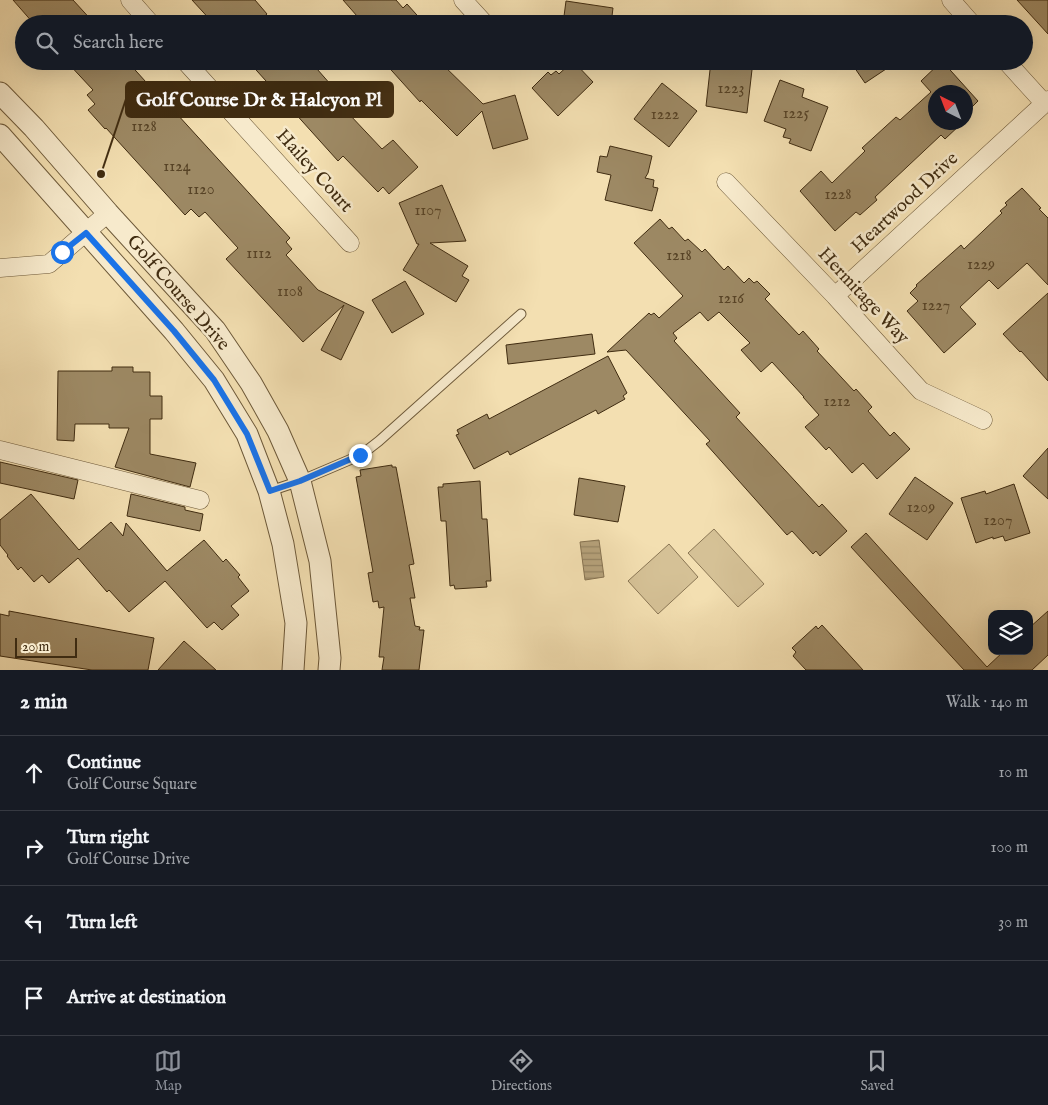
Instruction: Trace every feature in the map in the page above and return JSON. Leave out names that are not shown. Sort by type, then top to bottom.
[{"type":"street","points":[[130,0],[143,15]]},
{"type":"street","points":[[463,0],[477,15]]},
{"type":"street","points":[[951,0],[964,15]]},
{"type":"street","name":"Hailey Court","points":[[193,70],[350,243]]},
{"type":"street","points":[[1015,70],[1046,102]]},
{"type":"street","name":"Golf Course Drive","points":[[0,93],[34,128],[108,213],[215,330],[256,391],[278,431],[300,481],[320,561],[330,658],[329,670]]},
{"type":"street","name":"Heartwood Drive","points":[[835,296],[1046,102]]},
{"type":"street","name":"Golf Course Drive","points":[[0,135],[174,331],[214,380],[247,434],[270,491],[283,544],[296,623],[293,670]]},
{"type":"street","name":"Hermitage Way","points":[[726,182],[835,296],[921,391],[983,420]]},
{"type":"street","points":[[0,268],[49,264],[108,213]]},
{"type":"street","points":[[0,450],[200,500]]},
{"type":"lane","points":[[270,491],[300,481],[360,455],[373,446],[521,314]]},
{"type":"shaded area","points":[[714,529],[764,584],[738,607],[688,553]]},
{"type":"shaded area","points":[[599,540],[604,577],[585,580],[580,542]]},
{"type":"shaded area","points":[[669,544],[698,577],[658,614],[628,581]]},
{"type":"building","points":[[13,0],[73,0],[87,15],[26,15]]},
{"type":"building","points":[[192,0],[255,0],[267,14],[266,15],[206,15]]},
{"type":"building","points":[[343,0],[396,0],[403,8],[407,4],[417,15],[356,15]]},
{"type":"building","points":[[1017,0],[1048,0],[1048,34],[1033,18],[1033,15],[1031,15]]},
{"type":"building","points":[[566,1],[613,8],[612,15],[564,15]]},
{"type":"building","points":[[74,70],[135,70],[290,238],[286,242],[292,249],[286,255],[318,290],[364,312],[341,360],[321,350],[344,305],[303,342],[226,259],[238,248],[205,212],[199,217],[191,209],[185,215],[88,110],[95,104],[87,95],[93,90]]},
{"type":"building","points":[[256,70],[318,70],[353,110],[349,114],[382,149],[393,140],[418,167],[389,194],[383,187],[378,192],[343,156],[338,161]]},
{"type":"building","points":[[391,70],[448,70],[483,104],[515,95],[528,139],[493,149],[482,111],[457,136],[421,100],[420,102]]},
{"type":"building","points":[[563,70],[582,70],[593,82],[558,116],[532,88],[548,72],[551,75],[556,71],[559,74]]},
{"type":"building","points":[[710,70],[752,70],[747,113],[706,106]]},
{"type":"building","points":[[856,70],[884,70],[865,83]]},
{"type":"building","points":[[933,70],[950,70],[964,85],[928,85],[928,89],[921,81]]},
{"type":"building","points":[[780,80],[804,89],[802,97],[828,107],[811,151],[789,143],[791,139],[783,137],[786,129],[764,121]]},
{"type":"building","points":[[662,83],[697,111],[669,147],[634,119]]},
{"type":"building","points":[[928,95],[928,130],[955,130],[945,139],[941,135],[875,197],[877,200],[860,215],[856,212],[835,231],[800,191],[821,171],[832,183],[865,151],[862,148],[896,117],[900,120]]},
{"type":"building","points":[[973,95],[978,101],[973,106]]},
{"type":"building","points":[[610,146],[652,156],[645,178],[654,180],[653,187],[658,188],[652,211],[605,200],[611,175],[597,172],[600,156],[607,157]]},
{"type":"building","points":[[442,185],[466,241],[430,243],[468,266],[462,276],[469,280],[456,302],[403,270],[419,244],[417,244],[399,203]]},
{"type":"building","points":[[1022,188],[1048,218],[1048,285],[1027,263],[998,289],[989,280],[960,307],[976,324],[944,353],[907,311],[918,301],[910,293],[916,285],[961,245],[964,249],[1002,213],[1000,211],[1007,205],[1005,203]]},
{"type":"building","points":[[660,219],[669,229],[672,227],[685,241],[688,239],[702,252],[705,249],[724,270],[728,266],[744,283],[749,278],[754,283],[757,281],[770,294],[765,299],[799,335],[803,331],[819,349],[817,351],[854,391],[856,389],[872,407],[868,411],[890,436],[894,432],[910,449],[877,479],[863,463],[852,473],[829,447],[826,450],[805,427],[819,415],[772,362],[761,372],[741,350],[750,343],[719,312],[708,321],[700,312],[673,333],[677,338],[674,341],[740,413],[736,417],[819,507],[822,504],[847,531],[820,556],[816,551],[813,554],[792,531],[787,535],[706,444],[710,441],[626,350],[607,352],[649,313],[651,315],[654,313],[659,318],[683,296],[634,243]]},
{"type":"building","points":[[405,281],[424,314],[392,333],[372,300]]},
{"type":"building","points":[[1048,293],[1048,381],[1003,334]]},
{"type":"building","points":[[592,334],[595,354],[508,364],[506,345]]},
{"type":"building","points":[[608,356],[627,393],[623,396],[625,399],[598,414],[596,410],[510,455],[508,451],[474,469],[456,435],[459,434],[457,430],[487,414],[489,419]]},
{"type":"building","points":[[112,367],[133,367],[133,372],[150,372],[150,396],[162,396],[162,419],[150,419],[150,454],[196,463],[190,487],[115,467],[129,428],[109,428],[109,424],[75,424],[74,441],[57,440],[58,371],[112,371]]},
{"type":"building","points":[[1048,448],[1048,499],[1023,476]]},
{"type":"building","points":[[0,462],[78,480],[74,499],[0,483]]},
{"type":"building","points":[[392,465],[392,467],[396,467],[414,564],[409,565],[415,598],[410,598],[415,626],[420,627],[419,630],[424,630],[419,670],[382,670],[384,657],[379,657],[384,607],[379,608],[378,601],[373,602],[368,573],[373,572],[356,477],[361,476],[360,470]]},
{"type":"building","points":[[915,477],[953,503],[927,540],[889,514]]},
{"type":"building","points":[[579,478],[625,486],[618,522],[574,515]]},
{"type":"building","points":[[480,481],[482,519],[487,519],[491,581],[486,581],[487,587],[455,589],[454,585],[450,586],[446,521],[441,521],[438,487],[443,487],[443,484]]},
{"type":"building","points":[[1014,484],[1030,533],[1005,541],[1003,536],[993,539],[993,537],[976,543],[961,498],[985,491],[986,494]]},
{"type":"building","points":[[31,494],[79,550],[111,522],[123,536],[126,523],[167,571],[204,540],[223,562],[226,559],[240,575],[238,577],[249,591],[231,606],[239,615],[222,630],[214,622],[207,628],[165,581],[129,612],[109,590],[107,592],[78,558],[49,583],[42,575],[34,582],[21,567],[18,570],[0,545],[0,520]]},
{"type":"building","points":[[131,494],[185,507],[185,510],[203,514],[200,531],[127,516]]},
{"type":"building","points":[[866,533],[987,667],[1000,655],[1033,655],[1033,624],[1048,611],[1048,655],[1032,670],[964,670],[851,547]]},
{"type":"building","points":[[9,611],[154,638],[148,670],[92,670],[0,656],[0,614],[9,616]]},
{"type":"building","points":[[822,625],[863,670],[806,670],[793,656],[796,652],[792,648],[816,626],[818,629]]},
{"type":"building","points":[[184,641],[216,670],[158,670]]},
{"type":"place","name":"Golf Course Dr & Halcyon Pl","points":[[101,174]]},
{"type":"route","points":[[62,252],[86,233],[174,331],[214,380],[247,434],[270,491],[300,481],[360,455]]}]
